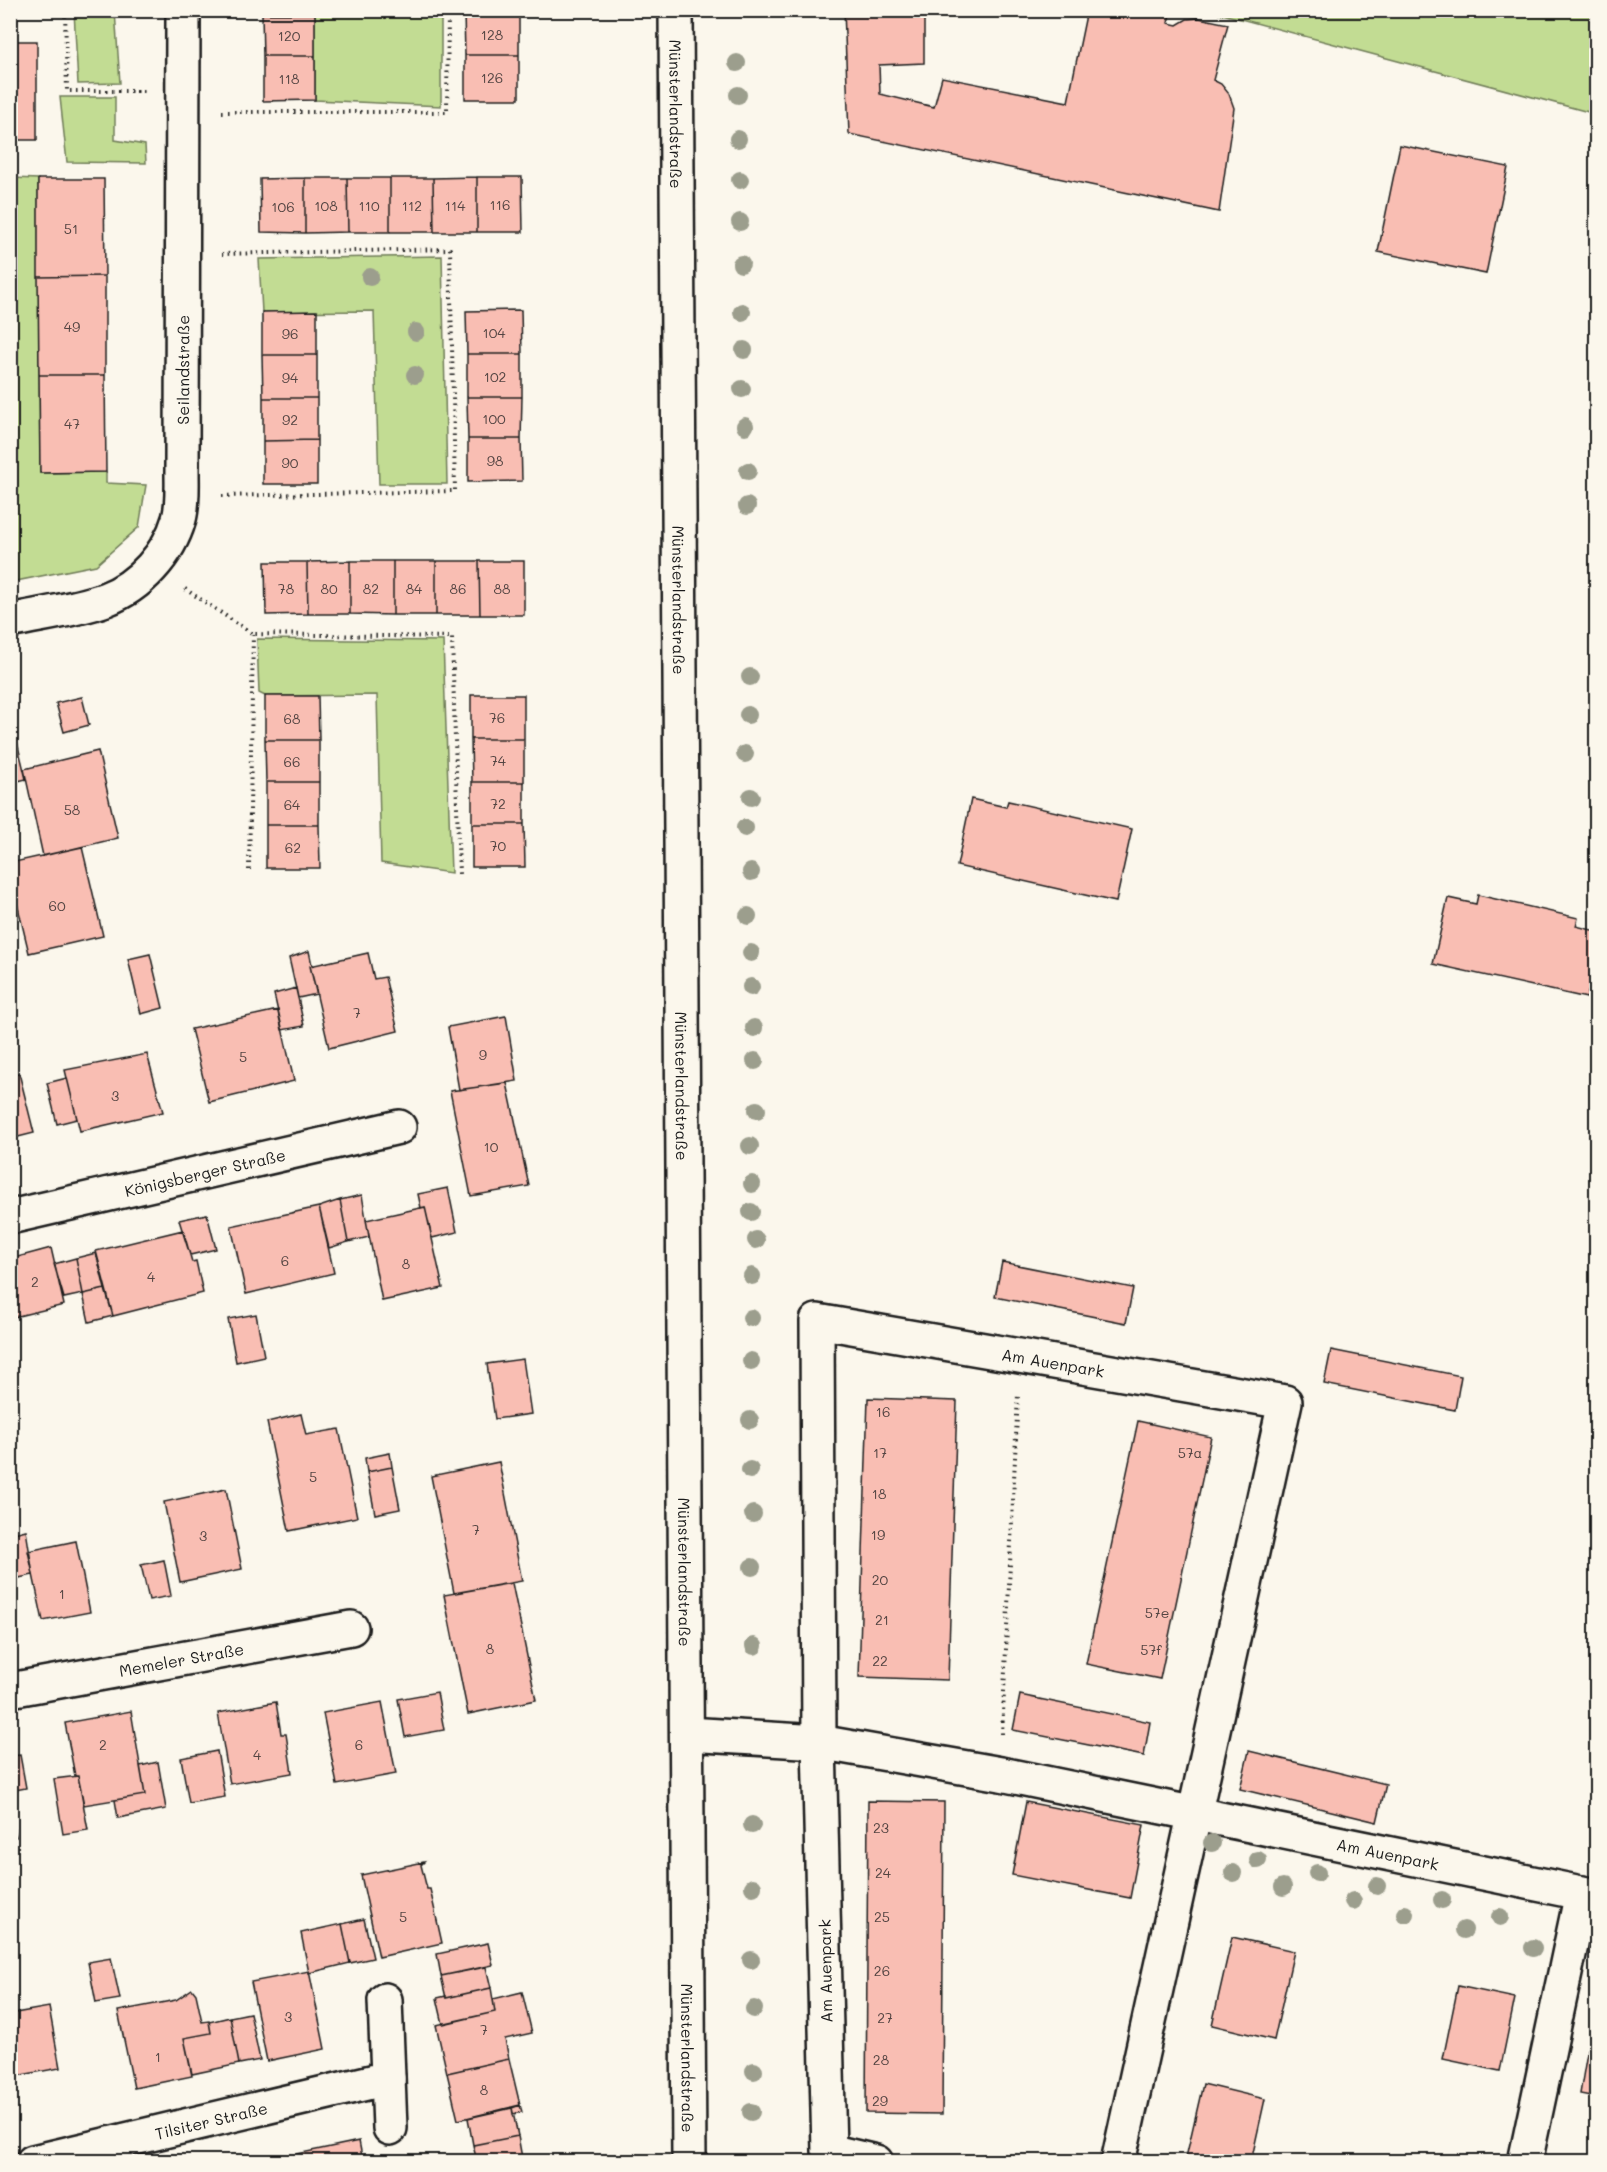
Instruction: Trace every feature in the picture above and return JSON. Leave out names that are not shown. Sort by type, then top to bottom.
[{"type":"street","name":"Seilandstraße","points":[[10,621],[106,599],[131,585],[152,567],[169,543],[180,518],[182,497],[183,10]]},
{"type":"street","name":"Münsterlandstraße","points":[[676,10],[689,2162]]},
{"type":"street","name":"Königsberger Straße","points":[[10,1216],[399,1127]]},
{"type":"street","name":"Am Auenpark","points":[[876,2162],[829,2151],[819,1742],[817,1321],[1019,1354],[1285,1402],[1118,2162]]},
{"type":"street","name":"Memeler Straße","points":[[10,1690],[351,1628]]},
{"type":"street","name":"Am Auenpark","points":[[687,1734],[819,1742],[1000,1774],[1589,1895],[1525,2162]]},
{"type":"street","points":[[385,2000],[390,2128]]},
{"type":"street","name":"Tilsiter Straße","points":[[33,2162],[388,2078]]},
{"type":"path","points":[[66,10],[67,91],[182,102],[447,112],[448,10]]},
{"type":"path","points":[[182,255],[450,249],[454,491],[182,497]]},
{"type":"path","points":[[152,567],[253,634],[452,637],[459,874]]},
{"type":"path","points":[[249,870],[253,634]]},
{"type":"path","points":[[1000,1774],[1019,1354]]},
{"type":"green space","points":[[74,11],[115,11],[120,83],[78,84]]},
{"type":"green space","points":[[315,11],[441,11],[441,106],[315,100]]},
{"type":"green space","points":[[1211,11],[1596,11],[1596,114]]},
{"type":"green space","points":[[60,97],[115,97],[115,140],[145,145],[146,163],[67,162]]},
{"type":"green space","points":[[11,178],[38,179],[40,473],[106,472],[106,483],[146,485],[139,527],[96,565],[11,582],[10,350],[15,349],[15,305],[10,305]]},
{"type":"green space","points":[[442,256],[447,484],[379,484],[374,311],[262,312],[259,259]]},
{"type":"green space","points":[[257,639],[443,641],[451,873],[381,863],[377,695],[265,696],[259,693]]},
{"type":"building","points":[[262,10],[315,10],[315,14],[262,14]]},
{"type":"building","points":[[464,10],[519,10],[519,12],[464,12]]},
{"type":"building","points":[[844,10],[924,10],[924,63],[879,65],[880,94],[934,107],[942,77],[1068,102],[1087,10],[1171,10],[1168,23],[1177,25],[1187,19],[1199,18],[1228,24],[1213,80],[1221,84],[1229,94],[1234,108],[1219,212],[849,134]]},
{"type":"building","points":[[464,12],[519,12],[519,55],[465,55]]},
{"type":"building","points":[[262,14],[315,14],[315,56],[263,56]]},
{"type":"building","points":[[10,41],[37,41],[37,140],[10,140]]},
{"type":"building","points":[[465,55],[519,55],[519,99],[465,99]]},
{"type":"building","points":[[263,56],[315,56],[315,100],[263,101]]},
{"type":"building","points":[[1400,145],[1508,167],[1486,274],[1378,252]]},
{"type":"building","points":[[477,177],[522,177],[523,232],[477,232]]},
{"type":"building","points":[[477,177],[477,232],[434,232],[433,178]]},
{"type":"building","points":[[305,178],[347,178],[348,232],[305,233]]},
{"type":"building","points":[[305,178],[305,233],[261,232],[260,179]]},
{"type":"building","points":[[347,178],[390,178],[390,232],[348,232]]},
{"type":"building","points":[[390,178],[433,178],[434,232],[390,232]]},
{"type":"building","points":[[38,179],[104,179],[105,276],[38,277]]},
{"type":"building","points":[[105,276],[105,375],[39,375],[38,277]]},
{"type":"building","points":[[521,310],[522,354],[467,354],[466,311]]},
{"type":"building","points":[[317,311],[317,355],[262,355],[262,312]]},
{"type":"building","points":[[467,354],[522,354],[522,397],[467,397]]},
{"type":"building","points":[[262,355],[317,355],[317,398],[263,398]]},
{"type":"building","points":[[39,375],[105,375],[106,472],[40,473]]},
{"type":"building","points":[[467,397],[522,397],[521,439],[468,439]]},
{"type":"building","points":[[263,398],[317,398],[317,440],[263,441]]},
{"type":"building","points":[[468,439],[521,439],[522,481],[468,482]]},
{"type":"building","points":[[317,440],[317,484],[263,484],[263,441]]},
{"type":"building","points":[[350,561],[350,614],[308,614],[307,562]]},
{"type":"building","points":[[350,561],[393,561],[393,615],[350,614]]},
{"type":"building","points":[[393,561],[436,561],[436,615],[393,615]]},
{"type":"building","points":[[436,561],[479,561],[480,615],[436,615]]},
{"type":"building","points":[[479,561],[524,561],[524,615],[480,615]]},
{"type":"building","points":[[265,562],[307,562],[308,614],[266,615]]},
{"type":"building","points":[[471,695],[524,695],[524,739],[471,739]]},
{"type":"building","points":[[265,696],[318,696],[319,740],[265,740]]},
{"type":"building","points":[[82,697],[89,725],[64,732],[56,703]]},
{"type":"building","points":[[10,713],[26,779],[10,783]]},
{"type":"building","points":[[471,739],[524,739],[524,782],[472,782]]},
{"type":"building","points":[[265,740],[319,740],[319,782],[266,782]]},
{"type":"building","points":[[98,751],[118,838],[43,856],[24,769]]},
{"type":"building","points":[[266,782],[319,782],[319,825],[266,825]]},
{"type":"building","points":[[472,782],[524,782],[524,824],[472,824]]},
{"type":"building","points":[[971,799],[1006,807],[1008,801],[1132,829],[1116,902],[957,866]]},
{"type":"building","points":[[472,824],[524,824],[525,867],[472,867]]},
{"type":"building","points":[[266,825],[319,825],[320,868],[266,868]]},
{"type":"building","points":[[82,847],[103,936],[29,953],[10,874],[10,863]]},
{"type":"building","points":[[1478,895],[1578,918],[1576,926],[1596,931],[1596,954],[1587,998],[1433,964],[1448,898],[1476,904]]},
{"type":"building","points":[[309,951],[317,994],[298,998],[289,958]]},
{"type":"building","points":[[368,953],[374,979],[385,977],[398,1031],[329,1048],[310,966]]},
{"type":"building","points":[[150,954],[163,1008],[141,1014],[128,959]]},
{"type":"building","points":[[296,988],[304,1026],[282,1030],[274,994]]},
{"type":"building","points":[[278,1010],[294,1081],[209,1102],[191,1029]]},
{"type":"building","points":[[506,1016],[517,1081],[459,1090],[448,1027]]},
{"type":"building","points":[[147,1054],[163,1112],[80,1131],[65,1070]]},
{"type":"building","points":[[19,1073],[34,1133],[10,1139],[10,1075]]},
{"type":"building","points":[[67,1078],[77,1119],[57,1124],[47,1083]]},
{"type":"building","points":[[507,1083],[529,1186],[471,1196],[450,1091]]},
{"type":"building","points":[[448,1188],[457,1232],[432,1238],[425,1207],[421,1208],[418,1194]]},
{"type":"building","points":[[362,1195],[369,1237],[348,1242],[340,1200]]},
{"type":"building","points":[[340,1200],[348,1242],[329,1248],[319,1207]]},
{"type":"building","points":[[319,1207],[334,1273],[246,1294],[231,1226]]},
{"type":"building","points":[[425,1207],[443,1288],[382,1301],[366,1220]]},
{"type":"building","points":[[207,1214],[216,1249],[190,1255],[179,1220]]},
{"type":"building","points":[[183,1230],[192,1262],[196,1261],[203,1293],[113,1316],[96,1251]]},
{"type":"building","points":[[51,1248],[64,1305],[10,1318],[10,1259]]},
{"type":"building","points":[[96,1253],[105,1289],[83,1294],[76,1258]]},
{"type":"building","points":[[76,1258],[83,1294],[64,1298],[54,1264]]},
{"type":"building","points":[[1002,1262],[1133,1288],[1126,1323],[995,1297]]},
{"type":"building","points":[[105,1289],[113,1316],[89,1322],[83,1294]]},
{"type":"building","points":[[256,1314],[264,1356],[236,1362],[228,1319]]},
{"type":"building","points":[[1331,1350],[1461,1376],[1455,1410],[1324,1384]]},
{"type":"building","points":[[523,1359],[531,1414],[495,1419],[487,1364]]},
{"type":"building","points":[[868,1398],[957,1401],[948,1680],[859,1677]]},
{"type":"building","points":[[301,1414],[306,1435],[339,1429],[357,1517],[289,1531],[267,1422]]},
{"type":"building","points":[[1138,1421],[1211,1437],[1160,1679],[1086,1664]]},
{"type":"building","points":[[390,1453],[392,1467],[367,1472],[365,1458]]},
{"type":"building","points":[[499,1462],[522,1581],[454,1593],[431,1476]]},
{"type":"building","points":[[392,1467],[400,1509],[375,1514],[367,1472]]},
{"type":"building","points":[[226,1489],[242,1569],[180,1582],[164,1502]]},
{"type":"building","points":[[26,1530],[33,1575],[14,1579],[10,1561],[10,1534]]},
{"type":"building","points":[[76,1541],[90,1612],[43,1621],[28,1551]]},
{"type":"building","points":[[164,1560],[171,1596],[149,1600],[141,1565]]},
{"type":"building","points":[[512,1583],[536,1700],[468,1714],[444,1595]]},
{"type":"building","points":[[437,1692],[444,1730],[405,1737],[398,1699]]},
{"type":"building","points":[[1020,1695],[1150,1722],[1144,1756],[1013,1730]]},
{"type":"building","points":[[276,1702],[281,1734],[286,1734],[292,1773],[230,1784],[218,1713]]},
{"type":"building","points":[[382,1702],[396,1774],[337,1785],[323,1713]]},
{"type":"building","points":[[131,1711],[145,1795],[84,1805],[78,1776],[75,1776],[65,1723]]},
{"type":"building","points":[[217,1751],[225,1797],[189,1803],[181,1758]]},
{"type":"building","points":[[1249,1751],[1386,1784],[1377,1822],[1240,1789]]},
{"type":"building","points":[[20,1755],[26,1788],[10,1791],[10,1756]]},
{"type":"building","points":[[158,1762],[166,1809],[118,1818],[115,1800],[145,1795],[140,1766]]},
{"type":"building","points":[[78,1776],[88,1830],[63,1834],[54,1779]]},
{"type":"building","points":[[868,1801],[944,1802],[942,2114],[866,2113]]},
{"type":"building","points":[[1026,1802],[1144,1825],[1130,1898],[1012,1875]]},
{"type":"building","points":[[10,1806],[16,1837],[10,1838]]},
{"type":"building","points":[[424,1862],[421,1865],[427,1889],[430,1889],[442,1943],[379,1957],[361,1875]]},
{"type":"building","points":[[364,1919],[373,1958],[350,1963],[342,1924]]},
{"type":"building","points":[[342,1924],[350,1963],[309,1973],[301,1933]]},
{"type":"building","points":[[1232,1937],[1294,1951],[1274,2040],[1212,2025]]},
{"type":"building","points":[[488,1943],[493,1965],[441,1976],[437,1954]]},
{"type":"building","points":[[111,1958],[120,1999],[96,2003],[88,1962]]},
{"type":"building","points":[[486,1967],[491,1988],[446,1998],[441,1976]]},
{"type":"building","points":[[309,1971],[325,2049],[267,2061],[251,1982]]},
{"type":"building","points":[[1458,1986],[1515,1998],[1500,2071],[1443,2059]]},
{"type":"building","points":[[491,1988],[495,2012],[443,2024],[437,1998]]},
{"type":"building","points":[[192,1989],[196,1994],[202,2022],[209,2021],[211,2033],[184,2038],[192,2076],[134,2088],[118,2011],[176,2000]]},
{"type":"building","points":[[522,1992],[532,2033],[505,2039],[509,2059],[447,2073],[436,2025],[495,2012],[493,1999]]},
{"type":"building","points":[[1596,2005],[1596,2097],[1580,2094]]},
{"type":"building","points":[[49,2007],[60,2068],[10,2077],[10,2014]]},
{"type":"building","points":[[250,2013],[260,2060],[239,2064],[230,2017]]},
{"type":"building","points":[[230,2017],[239,2064],[192,2074],[184,2038],[211,2033],[209,2022]]},
{"type":"building","points":[[509,2059],[520,2105],[458,2120],[447,2073]]},
{"type":"building","points":[[1203,2084],[1265,2099],[1251,2162],[1185,2162]]},
{"type":"building","points":[[520,2105],[522,2112],[513,2114],[512,2108]]},
{"type":"building","points":[[512,2108],[518,2136],[473,2145],[468,2118]]},
{"type":"building","points":[[518,2136],[522,2158],[507,2162],[477,2162],[473,2145]]},
{"type":"building","points":[[359,2141],[363,2162],[299,2162],[297,2154]]},
{"type":"building","points":[[527,2158],[527,2162],[507,2162]]}]
